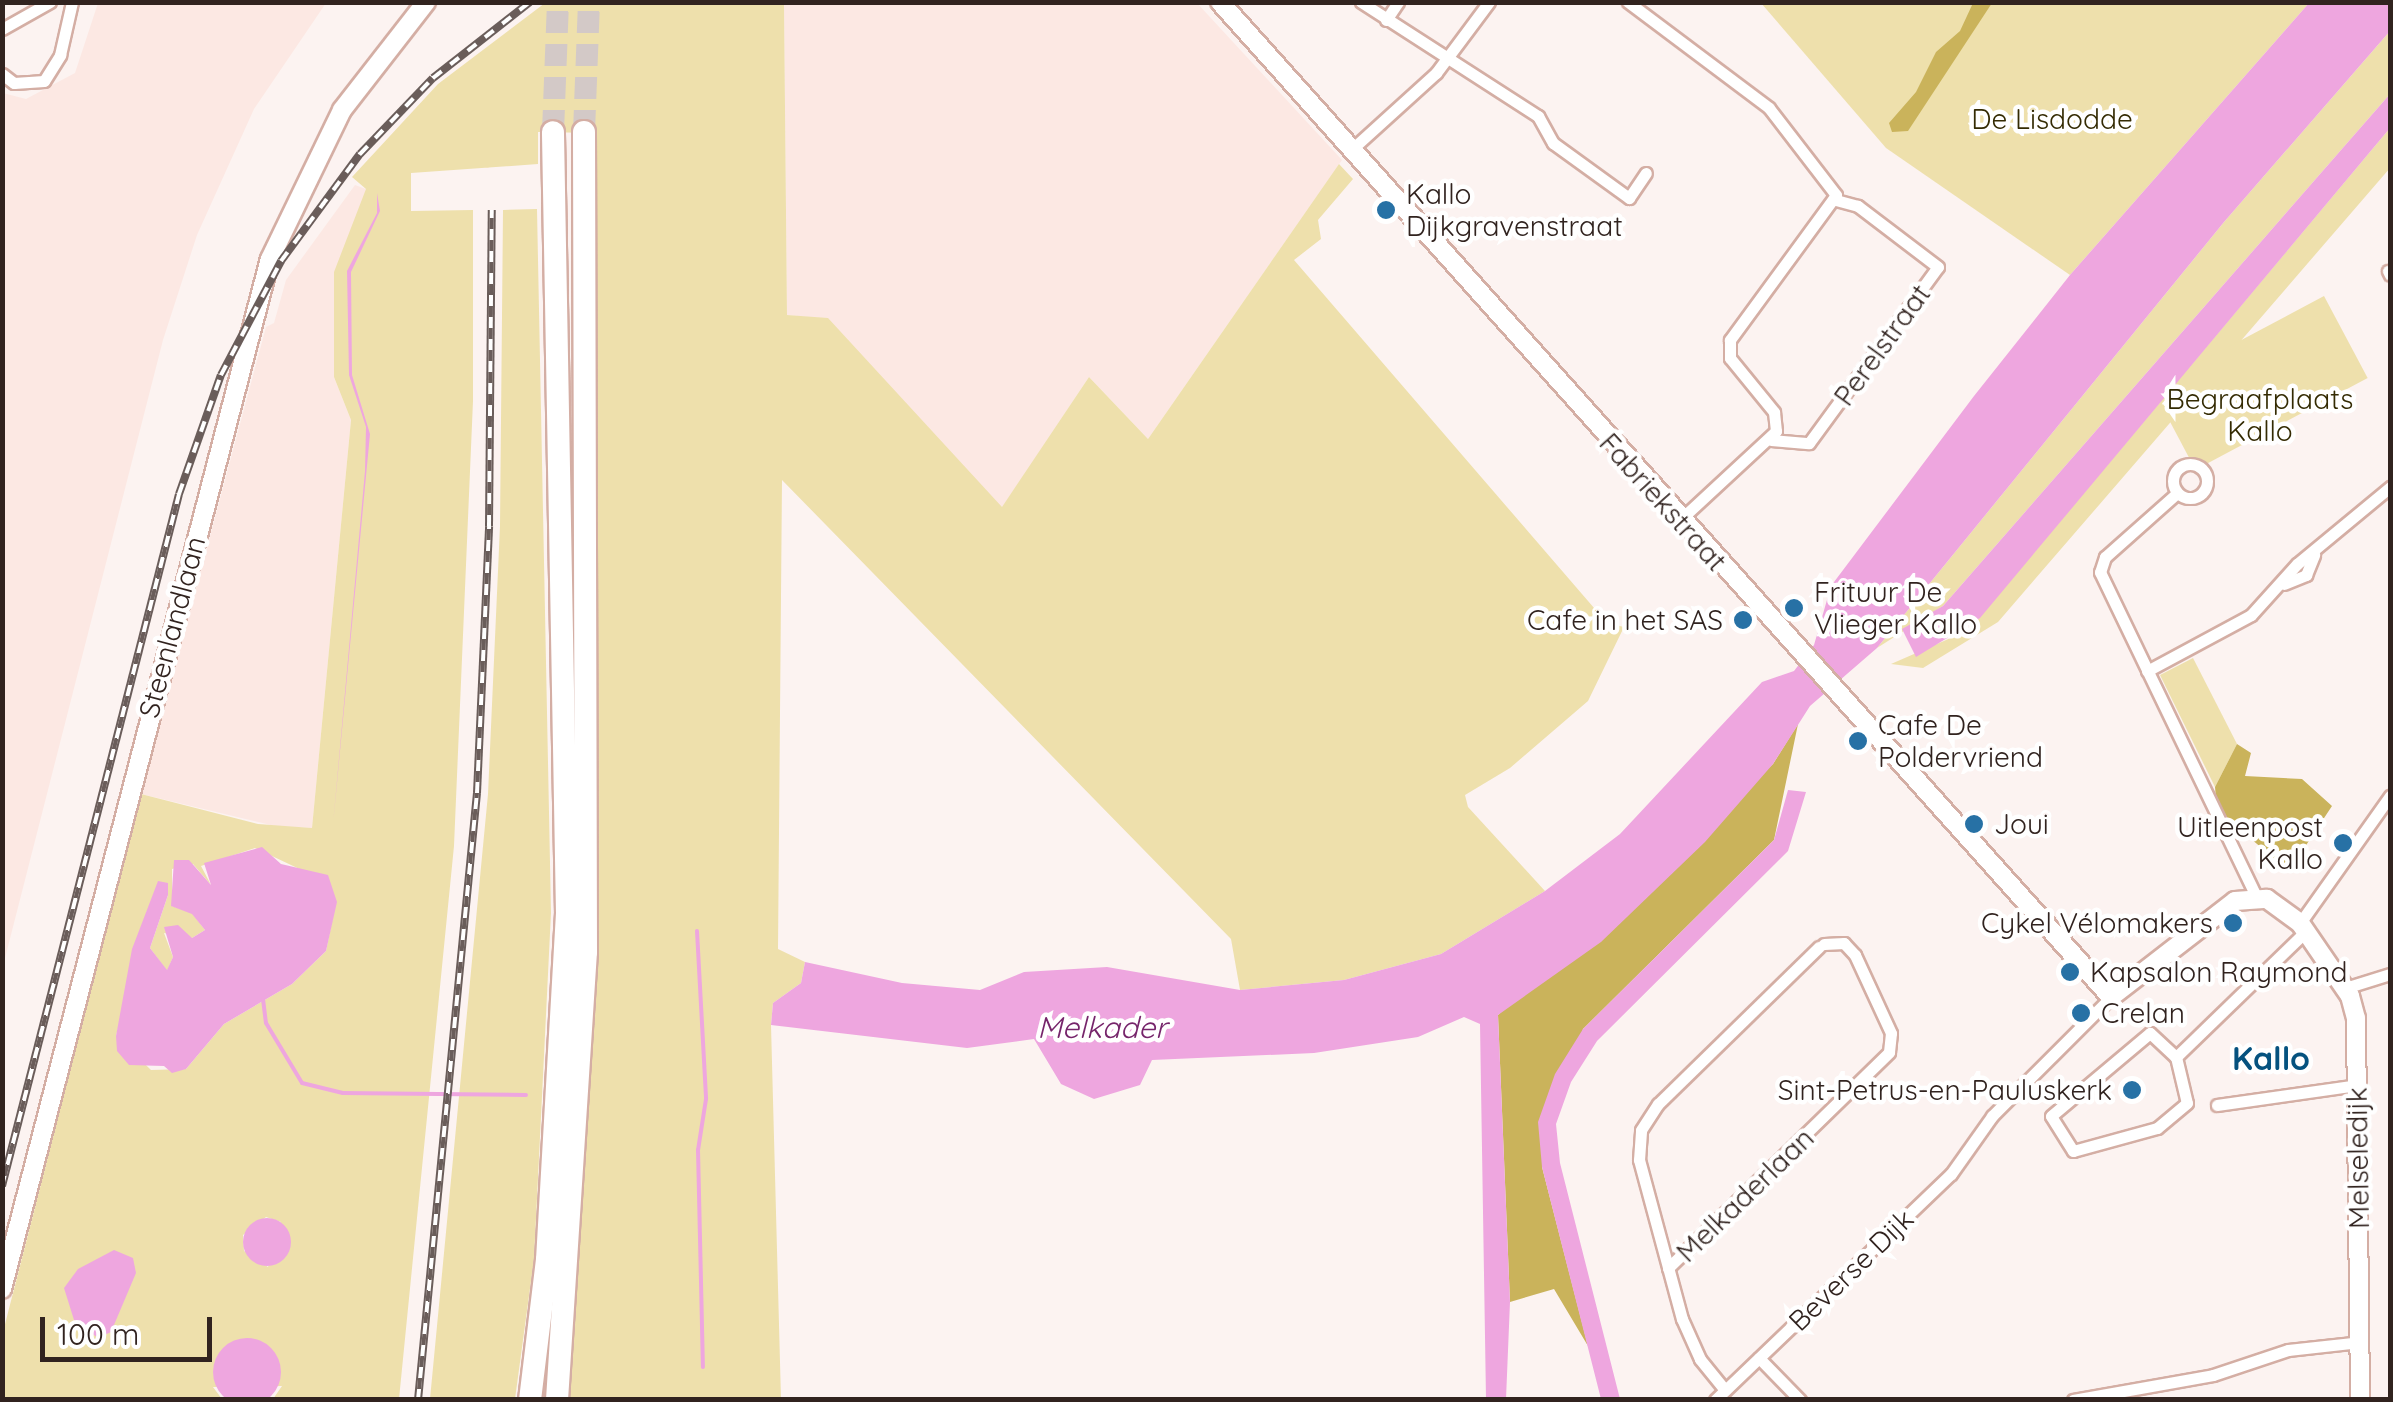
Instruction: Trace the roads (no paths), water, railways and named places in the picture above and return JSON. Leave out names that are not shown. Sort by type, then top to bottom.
[{"type":"highway","points":[[530,1400],[548,1260],[568,913],[553,132]]},
{"type":"highway","points":[[557,1400],[586,952],[584,132]]},
{"type":"main road","name":"Steenlandlaan","points":[[2,1289],[264,276],[292,203],[342,110],[426,2]]},
{"type":"main road","name":"Fabriekstraat","points":[[1220,2],[1796,650],[2111,997]]},
{"type":"main road","points":[[2111,997],[2220,909],[2257,898],[2276,903],[2303,927]]},
{"type":"main road","name":"Melseledijk","points":[[2303,927],[2345,988],[2356,1018],[2360,1400]]},
{"type":"street","points":[[2,29],[50,2]]},
{"type":"street","points":[[2,74],[14,83],[44,81],[60,56],[72,2]]},
{"type":"street","points":[[1362,2],[1538,116],[1553,143],[1629,198],[1646,173]]},
{"type":"street","points":[[1386,20],[1398,2]]},
{"type":"street","points":[[1351,150],[1447,58],[1489,2]]},
{"type":"street","points":[[1628,2],[1769,108],[1830,179],[1834,200],[1730,340],[1733,364],[1774,412],[1771,440],[1680,520]]},
{"type":"street","name":"Perelstraat","points":[[1771,440],[1804,445],[1813,439],[1938,268],[1858,206],[1834,200]]},
{"type":"street","points":[[2147,671],[2226,633],[2284,584],[2306,575],[2314,555],[2390,487]]},
{"type":"street","points":[[2176,494],[2106,558],[2100,572],[2257,898]]},
{"type":"street","points":[[2176,1057],[2303,927],[2390,796]]},
{"type":"street","name":"Melkaderlaan","points":[[1668,1268],[1889,1052],[1891,1033],[1854,954],[1844,943],[1821,946],[1658,1104],[1641,1130],[1640,1160],[1668,1268],[1690,1340],[1725,1390]]},
{"type":"street","points":[[2345,988],[2390,974]]},
{"type":"street","name":"Beverse Dijk","points":[[1715,1400],[1983,1136],[1992,1116],[2111,997]]},
{"type":"street","points":[[2150,1033],[2176,1057],[2187,1103],[2157,1128],[2070,1148],[2051,1116],[2150,1033]]},
{"type":"street","points":[[2217,1105],[2357,1085]]},
{"type":"street","points":[[2073,1400],[2213,1375],[2288,1350],[2360,1342]]},
{"type":"street","points":[[1759,1358],[1800,1400]]},
{"type":"water","name":"Melkader","points":[[2309,3],[2390,3],[2390,31],[2224,222],[1877,648],[1810,706],[1773,764],[1705,842],[1601,942],[1498,1015],[1510,1302],[1506,1399],[1486,1399],[1480,1024],[1464,1017],[1418,1037],[1314,1053],[1152,1060],[1140,1085],[1094,1099],[1061,1084],[1034,1039],[967,1048],[771,1025],[773,1003],[801,983],[805,962],[902,983],[980,990],[1024,972],[1107,967],[1240,990],[1344,980],[1441,954],[1545,891],[1620,834],[1762,682],[1794,671],[1814,645],[1831,586],[1974,396],[2070,275]]},
{"type":"water","points":[[2390,94],[2390,128],[1980,618],[1916,657],[1902,629],[1943,606]]},
{"type":"water","points":[[377,193],[380,211],[351,272],[352,375],[370,434],[333,825],[365,471],[366,427],[349,375],[347,271],[377,213]]},
{"type":"water","points":[[1788,790],[1806,792],[1788,851],[1597,1041],[1571,1082],[1556,1124],[1560,1163],[1620,1399],[1601,1399],[1542,1167],[1538,1122],[1555,1074],[1583,1029],[1774,840]]},
{"type":"water","points":[[262,847],[281,864],[328,875],[337,902],[326,951],[292,984],[224,1024],[186,1069],[172,1073],[164,1066],[129,1065],[117,1051],[116,1036],[132,949],[158,881],[168,883],[168,895],[150,948],[167,970],[173,957],[164,927],[178,925],[192,938],[205,930],[192,914],[171,906],[174,860],[189,860],[211,885],[204,863]]},
{"type":"water","points":[[267,1218],[284,1225],[291,1242],[284,1259],[267,1266],[250,1259],[243,1242],[250,1225]]},
{"type":"water","points":[[114,1250],[133,1258],[136,1273],[111,1332],[98,1338],[74,1320],[64,1288],[78,1269]]},
{"type":"water","points":[[247,1338],[271,1348],[281,1372],[271,1396],[247,1406],[223,1396],[213,1372],[223,1348]]},
{"type":"waterway","points":[[697,931],[706,1099],[698,1150],[703,1367]]},
{"type":"waterway","points":[[263,999],[266,1023],[302,1083],[343,1093],[526,1095]]},
{"type":"tunnel","points":[[553,132],[558,2]]},
{"type":"tunnel","points":[[584,132],[589,2]]},
{"type":"railway","points":[[2,1186],[179,494],[221,375],[281,261],[360,154],[433,78],[530,2]]},
{"type":"railway","points":[[418,1400],[477,793],[489,526],[492,210]]},
{"type":"place","name":"Kallo Dijkgravenstraat","points":[[1386,210]]},
{"type":"place","name":"Frituur De Vlieger Kallo","points":[[1794,608]]},
{"type":"place","name":"Cafe in het SAS","points":[[1743,620]]},
{"type":"place","name":"Cafe De Poldervriend","points":[[1858,741]]},
{"type":"place","name":"Joui","points":[[1974,824]]},
{"type":"place","name":"Uitleenpost Kallo","points":[[2343,843]]},
{"type":"place","name":"Cykel Vélomakers","points":[[2233,923]]},
{"type":"place","name":"Kapsalon Raymond","points":[[2070,972]]},
{"type":"place","name":"Crelan","points":[[2081,1013]]},
{"type":"place","name":"Sint-Petrus-en-Pauluskerk","points":[[2132,1090]]},
{"type":"district","name":"Kallo","points":[[2271,1058]]},
{"type":"park label","name":"De Lisdodde","points":[[2052,119]]},
{"type":"park label","name":"Begraafplaats Kallo","points":[[2260,415]]}]
